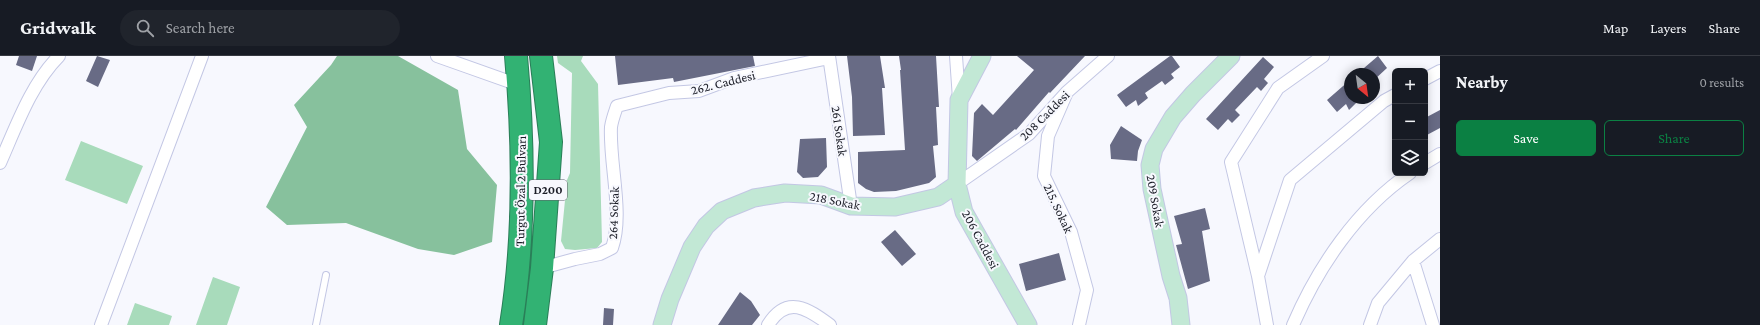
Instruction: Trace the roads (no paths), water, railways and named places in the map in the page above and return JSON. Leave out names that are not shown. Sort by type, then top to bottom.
[{"type":"highway","name":"Turgut Özal 2 Bulvarı","points":[[511,325],[518,268],[521,212],[521,136],[516,56]]},
{"type":"highway","name":"Turgut Özal 2 Bulvarı","points":[[535,325],[542,268],[551,142],[541,56]]},
{"type":"street","points":[[0,163],[26,104],[52,63],[59,56]]},
{"type":"street","points":[[101,325],[202,56]]},
{"type":"street","points":[[438,56],[519,85]]},
{"type":"street","points":[[956,56],[959,100]]},
{"type":"street","name":"206 Caddesi","points":[[982,56],[959,100],[957,184],[964,212],[1028,325]]},
{"type":"street","name":"208 Caddesi","points":[[957,184],[1029,134],[1067,92],[1108,56]]},
{"type":"street","name":"209 Sokak","points":[[1181,325],[1178,298],[1171,276],[1152,189],[1150,165],[1154,149],[1166,126],[1193,94],[1231,56]]},
{"type":"street","points":[[1267,325],[1258,276],[1231,162],[1278,88],[1323,56]]},
{"type":"street","name":"262. Caddesi","points":[[617,106],[669,93],[699,91],[734,78],[829,57]]},
{"type":"street","name":"261 Sokak","points":[[829,57],[851,206]]},
{"type":"street","points":[[1428,77],[1440,71]]},
{"type":"street","name":"215. Sokak","points":[[1067,92],[1048,136],[1044,176],[1071,232],[1088,290],[1079,325]]},
{"type":"street","points":[[1258,276],[1290,180],[1384,101],[1392,97]]},
{"type":"street","name":"264 Sokak","points":[[542,268],[575,258],[600,254],[612,248],[615,239],[616,205],[611,126],[617,106]]},
{"type":"street","points":[[1428,161],[1440,154]]},
{"type":"street","points":[[1293,325],[1326,263],[1340,241],[1378,198],[1406,176]]},
{"type":"street","name":"218 Sokak","points":[[662,325],[670,299],[692,247],[706,226],[722,211],[754,198],[785,193],[821,195],[851,206],[895,207],[938,197],[957,184]]},
{"type":"street","points":[[1370,325],[1378,303],[1413,261],[1440,239]]},
{"type":"street","points":[[1413,261],[1433,325]]},
{"type":"street","points":[[768,325],[772,318],[781,310],[799,306],[809,310],[830,325]]},
{"type":"lane","points":[[316,325],[326,275]]}]
